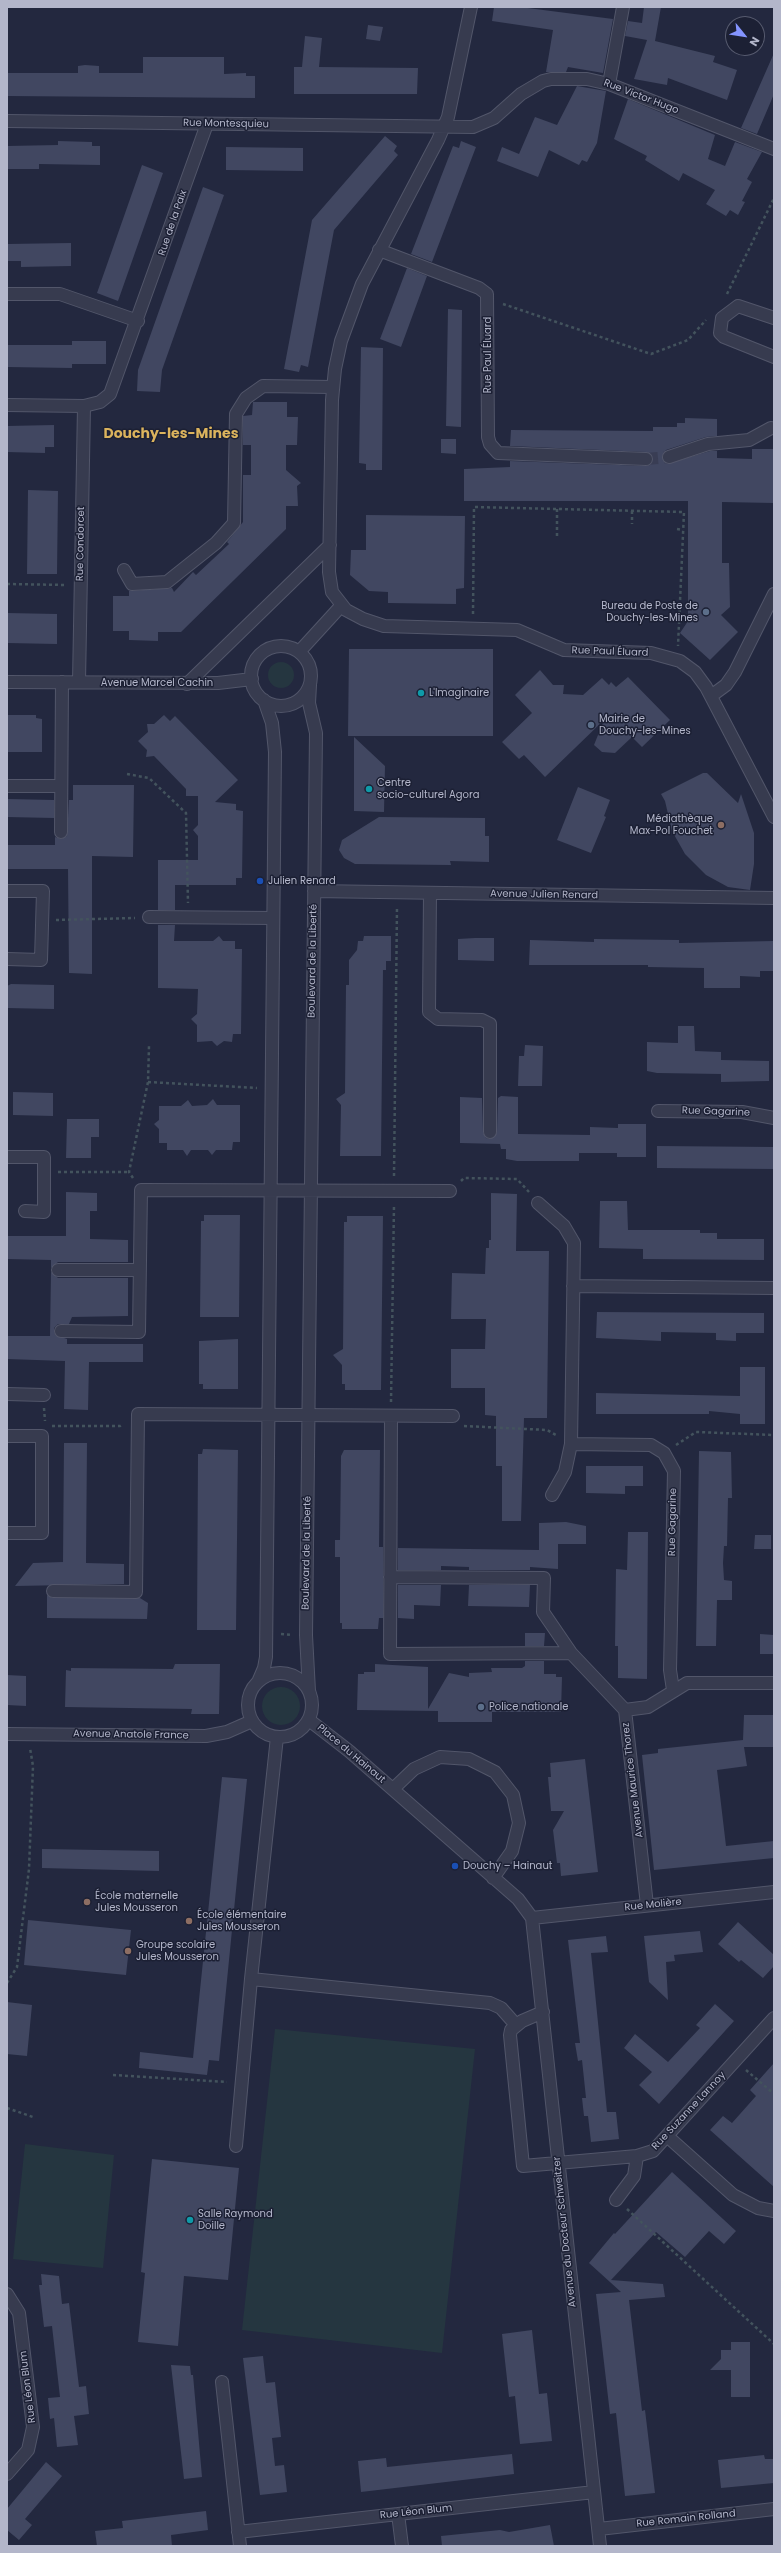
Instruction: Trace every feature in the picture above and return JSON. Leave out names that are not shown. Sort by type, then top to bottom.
[{"type":"street","points":[[299,652],[341,606],[330,585],[330,545],[332,387],[341,341],[350,314],[380,250],[444,127],[451,106],[471,7]]},
{"type":"street","points":[[609,84],[623,7]]},
{"type":"street","name":"Rue Victor Hugo","points":[[444,127],[473,127],[487,123],[521,94],[543,82],[586,79],[609,84],[774,149]]},
{"type":"street","name":"Rue Montesquieu","points":[[7,121],[444,127]]},
{"type":"street","name":"Rue de la Paix","points":[[7,405],[84,406],[100,402],[110,394],[138,321],[207,124]]},
{"type":"street","points":[[380,250],[480,288],[487,294],[489,299]]},
{"type":"street","points":[[7,294],[60,294],[138,321]]},
{"type":"street","name":"Rue Paul Éluard","points":[[489,299],[488,437],[493,449],[506,455],[646,459]]},
{"type":"street","points":[[774,318],[738,306],[722,318],[720,333],[724,338],[774,357]]},
{"type":"street","points":[[124,570],[132,584],[167,582],[216,543],[234,523],[236,414],[246,398],[263,386],[332,387]]},
{"type":"street","name":"Rue Condorcet","points":[[79,682],[84,406]]},
{"type":"street","points":[[669,457],[708,444],[749,440],[771,428]]},
{"type":"street","points":[[187,684],[330,545]]},
{"type":"street","points":[[711,696],[726,685],[735,672],[774,594]]},
{"type":"street","name":"Rue Paul Éluard","points":[[341,606],[363,619],[384,626],[518,630],[564,650],[651,653],[680,661],[695,672],[711,696],[774,817]]},
{"type":"street","points":[[258,1682],[274,1673],[288,1673],[301,1680],[309,1691],[312,1708],[309,1720],[296,1733],[277,1737],[265,1733],[252,1721],[249,1712],[249,1698],[258,1682],[265,1662],[266,1634],[275,741],[272,723],[264,700],[256,690],[252,679],[256,661],[265,651],[282,646],[299,652],[310,666],[310,684],[300,699],[289,705],[275,705],[264,700]]},
{"type":"street","name":"Avenue Marcel Cachin","points":[[7,682],[218,684],[252,679]]},
{"type":"street","points":[[61,832],[62,682]]},
{"type":"street","name":"Boulevard de la Liberté","points":[[309,1691],[306,1635],[316,733],[310,703],[310,684]]},
{"type":"street","points":[[7,786],[61,786]]},
{"type":"street","points":[[7,890],[43,891],[41,960],[7,959]]},
{"type":"street","name":"Avenue Julien Renard","points":[[314,891],[774,898]]},
{"type":"street","points":[[430,893],[429,1012],[438,1019],[482,1020],[490,1024],[490,1132]]},
{"type":"street","points":[[149,918],[273,918]]},
{"type":"street","name":"Rue Gagarine","points":[[658,1111],[742,1112],[774,1118]]},
{"type":"street","points":[[7,1157],[44,1157],[44,1212],[25,1211]]},
{"type":"street","points":[[61,1331],[139,1332],[141,1190],[450,1191]]},
{"type":"street","points":[[538,1203],[564,1226],[572,1237],[573,1286],[570,1444],[565,1472],[552,1495]]},
{"type":"street","points":[[58,1270],[140,1270]]},
{"type":"street","points":[[573,1286],[774,1288]]},
{"type":"street","points":[[7,1394],[44,1395]]},
{"type":"street","points":[[53,1591],[136,1592],[138,1414],[454,1416]]},
{"type":"street","points":[[391,1416],[390,1654],[571,1653]]},
{"type":"street","points":[[7,1436],[42,1436],[42,1533],[7,1533]]},
{"type":"street","points":[[570,1444],[645,1444],[664,1453]]},
{"type":"street","name":"Rue Gagarine","points":[[664,1453],[674,1471],[670,1670],[673,1690]]},
{"type":"street","name":"Avenue Maurice Thorez","points":[[390,1577],[544,1578],[543,1612],[571,1653],[625,1710],[647,1905]]},
{"type":"street","points":[[625,1710],[648,1707],[673,1690],[694,1682],[774,1683]]},
{"type":"street","name":"Place du Hainaut","points":[[309,1720],[334,1738],[393,1789],[524,1906],[532,1918]]},
{"type":"street","name":"Avenue Anatole France","points":[[7,1734],[206,1736],[227,1732],[252,1721]]},
{"type":"street","points":[[236,2146],[251,1979],[277,1737]]},
{"type":"street","name":"Place du Hainaut","points":[[393,1789],[414,1769],[440,1757],[469,1759],[495,1772],[512,1795],[519,1823],[512,1851],[493,1878]]},
{"type":"street","name":"Rue Molière","points":[[532,1918],[774,1892]]},
{"type":"street","name":"Avenue du Docteur Schweitzer","points":[[532,1918],[543,2012],[557,2163],[600,2546]]},
{"type":"street","points":[[251,1979],[490,2003],[501,2008],[516,2025],[543,2012]]},
{"type":"street","name":"Rue Suzanne Lannoy","points":[[516,2025],[511,2030],[510,2040],[523,2166],[637,2156],[653,2151],[774,2018]]},
{"type":"street","points":[[667,2136],[733,2196],[758,2208],[774,2211]]},
{"type":"street","points":[[616,2200],[634,2176],[637,2156]]},
{"type":"street","name":"Rue Léon Blum","points":[[7,2294],[19,2313],[33,2427],[28,2450],[7,2474]]},
{"type":"street","points":[[222,2382],[240,2546]]},
{"type":"street","name":"Rue Léon Blum","points":[[238,2532],[594,2492]]},
{"type":"street","name":"Rue Romain Rolland","points":[[598,2529],[774,2509]]},
{"type":"street","points":[[398,2514],[402,2546]]},
{"type":"path","points":[[723,301],[774,198]]},
{"type":"path","points":[[489,299],[651,354],[688,340],[708,319]]},
{"type":"path","points":[[473,629],[474,507],[684,512],[677,633],[680,661]]},
{"type":"path","points":[[557,509],[557,536]]},
{"type":"path","points":[[632,510],[632,524]]},
{"type":"path","points":[[677,529],[683,530]]},
{"type":"path","points":[[7,584],[80,585]]},
{"type":"path","points":[[127,774],[149,778],[186,813],[188,918]]},
{"type":"path","points":[[391,1416],[397,892]]},
{"type":"path","points":[[42,921],[149,918]]},
{"type":"path","points":[[141,1190],[130,1172],[148,1082],[149,1046]]},
{"type":"path","points":[[148,1082],[272,1089]]},
{"type":"path","points":[[44,1172],[130,1172]]},
{"type":"path","points":[[450,1191],[464,1178],[517,1179],[538,1203]]},
{"type":"path","points":[[42,1436],[45,1426],[120,1426],[138,1414]]},
{"type":"path","points":[[454,1416],[459,1426],[547,1430],[570,1444]]},
{"type":"path","points":[[664,1453],[696,1432],[774,1435]]},
{"type":"path","points":[[266,1634],[306,1635]]},
{"type":"path","points":[[7,1983],[17,1967],[29,1870],[33,1766],[28,1734]]},
{"type":"path","points":[[735,2061],[774,2094]]},
{"type":"path","points":[[113,2075],[242,2083]]},
{"type":"path","points":[[7,2108],[33,2117]]},
{"type":"path","points":[[616,2200],[774,2344]]},
{"type":"shaded area","points":[[281,662],[291,665],[294,675],[291,685],[281,688],[271,685],[268,675],[271,665]]},
{"type":"shaded area","points":[[277,1687],[285,1687],[295,1692],[299,1699],[299,1713],[295,1720],[285,1725],[277,1725],[267,1720],[265,1717],[262,1710],[262,1702],[267,1692],[270,1690]]},
{"type":"shaded area","points":[[275,2029],[475,2049],[442,2353],[242,2330]]},
{"type":"shaded area","points":[[25,2144],[114,2155],[103,2268],[13,2259]]},
{"type":"building","points":[[494,7],[520,7],[613,19],[603,73],[568,67],[566,72],[546,72],[553,30],[492,21]]},
{"type":"building","points":[[644,7],[661,7],[655,41],[715,56],[713,62],[737,70],[727,100],[668,78],[667,85],[634,79],[647,40],[625,36],[628,21],[642,23]]},
{"type":"building","points":[[368,25],[383,27],[380,41],[366,39]]},
{"type":"building","points":[[305,36],[322,38],[319,67],[418,68],[417,94],[294,94],[294,67],[302,67]]},
{"type":"building","points":[[774,53],[774,94],[757,134],[741,128]]},
{"type":"building","points":[[143,57],[224,57],[224,74],[246,73],[246,76],[255,76],[255,98],[7,96],[7,73],[78,73],[78,66],[85,65],[99,66],[99,73],[143,73]]},
{"type":"building","points":[[577,86],[606,91],[597,143],[587,162],[582,160],[579,165],[549,150],[538,177],[497,161],[502,147],[519,154],[535,117],[557,125]]},
{"type":"building","points":[[628,99],[715,135],[708,159],[725,166],[735,142],[762,152],[747,179],[752,182],[742,201],[745,202],[738,215],[730,210],[726,216],[706,204],[715,190],[683,173],[679,181],[645,160],[647,156],[614,139]]},
{"type":"building","points":[[385,136],[397,146],[394,151],[398,155],[334,230],[308,367],[301,365],[299,372],[284,369],[312,220]]},
{"type":"building","points":[[58,141],[92,142],[92,146],[100,146],[100,165],[39,164],[39,169],[7,169],[7,146],[58,145]]},
{"type":"building","points":[[461,141],[476,147],[432,262],[411,254],[453,146],[459,148]]},
{"type":"building","points":[[226,147],[303,148],[303,171],[226,170]]},
{"type":"building","points":[[142,165],[163,173],[118,301],[97,293]]},
{"type":"building","points":[[203,187],[224,195],[162,370],[160,392],[137,391],[138,370]]},
{"type":"building","points":[[71,243],[71,266],[21,267],[21,261],[7,261],[7,244]]},
{"type":"building","points":[[407,268],[427,276],[401,347],[380,339]]},
{"type":"building","points":[[448,309],[462,310],[461,427],[446,426]]},
{"type":"building","points":[[72,341],[106,341],[106,364],[72,364],[72,368],[7,367],[7,345],[72,345]]},
{"type":"building","points":[[361,347],[383,348],[382,470],[366,470],[366,464],[359,463]]},
{"type":"building","points":[[253,402],[287,402],[287,417],[298,417],[297,445],[286,445],[286,470],[301,483],[297,486],[298,506],[286,506],[286,529],[181,632],[158,632],[158,641],[129,640],[129,631],[113,631],[113,596],[129,596],[129,591],[172,588],[174,592],[193,572],[196,575],[229,544],[227,542],[243,522],[243,475],[251,475],[251,445],[243,445],[243,416],[252,415]]},
{"type":"building","points":[[685,418],[717,419],[717,436],[706,437],[666,450],[662,456],[667,464],[710,451],[717,451],[717,458],[752,459],[752,449],[774,449],[774,503],[722,502],[722,563],[729,563],[730,607],[721,615],[738,632],[710,660],[680,633],[688,621],[688,501],[464,501],[464,469],[510,467],[510,461],[646,466],[650,465],[653,460],[652,455],[646,452],[510,446],[511,430],[653,431],[653,427],[677,427],[677,423],[685,423]]},
{"type":"building","points":[[54,425],[54,447],[45,447],[45,453],[7,452],[7,426]]},
{"type":"building","points":[[441,439],[456,439],[456,454],[441,453]]},
{"type":"building","points":[[28,490],[58,491],[57,574],[27,574]]},
{"type":"building","points":[[366,515],[465,516],[464,588],[456,589],[456,604],[388,603],[388,592],[369,591],[350,575],[351,550],[366,550]]},
{"type":"building","points":[[7,613],[57,614],[57,644],[7,643]]},
{"type":"building","name":"L'Imaginaire","points":[[349,649],[493,649],[493,736],[348,736]]},
{"type":"building","name":"Mairie de Douchy-les-Mines","points":[[540,670],[553,685],[564,685],[563,694],[583,695],[602,678],[609,685],[611,682],[616,687],[628,677],[670,720],[642,747],[632,737],[615,753],[602,752],[594,745],[604,720],[545,777],[524,755],[519,759],[502,742],[532,713],[515,695]]},
{"type":"building","points":[[7,715],[36,715],[36,718],[42,719],[42,752],[7,752]]},
{"type":"building","points":[[164,715],[170,721],[175,716],[238,780],[215,802],[236,804],[236,810],[243,811],[242,878],[236,878],[236,885],[175,885],[175,910],[158,910],[158,860],[198,860],[198,836],[193,830],[198,825],[198,796],[186,796],[186,789],[154,756],[146,757],[147,750],[138,741],[148,732],[147,724],[154,724]]},
{"type":"building","points":[[354,737],[385,766],[384,812],[354,811]]},
{"type":"building","name":"Médiathèque Max-Pol Fouchet","points":[[703,773],[707,773],[738,803],[741,794],[754,833],[754,864],[750,890],[728,887],[706,875],[685,854],[672,831],[665,801],[661,794]]},
{"type":"building","points":[[73,785],[134,785],[133,857],[92,856],[92,974],[69,973],[68,869],[7,869],[7,845],[55,845],[55,837],[61,839],[67,836],[69,800],[73,800]]},
{"type":"building","points":[[578,787],[610,800],[604,816],[606,817],[591,853],[557,840]]},
{"type":"building","points":[[7,799],[54,800],[54,818],[7,817]]},
{"type":"building","name":"Centre socio-culturel Agora","points":[[379,817],[485,818],[485,836],[489,836],[489,862],[450,861],[451,865],[355,864],[344,858],[339,850],[342,840]]},
{"type":"building","points":[[158,925],[175,925],[174,941],[213,941],[219,936],[223,941],[235,941],[235,949],[242,949],[241,1034],[233,1034],[232,1042],[224,1041],[217,1046],[212,1041],[197,1042],[197,1025],[191,1019],[197,1014],[198,989],[158,988]]},
{"type":"building","points":[[364,936],[391,936],[391,961],[386,961],[386,970],[383,970],[381,1156],[340,1156],[341,1105],[336,1099],[345,1093],[346,985],[349,985],[349,960],[357,950],[358,941],[363,941]]},
{"type":"building","points":[[494,938],[494,961],[458,960],[458,939]]},
{"type":"building","points":[[594,939],[679,940],[679,943],[774,941],[774,971],[760,971],[760,977],[740,976],[740,988],[704,988],[704,968],[648,967],[648,965],[529,965],[530,940],[594,942]]},
{"type":"building","points":[[11,984],[54,985],[54,1009],[7,1008],[7,986]]},
{"type":"building","points":[[678,1026],[694,1026],[695,1051],[721,1052],[721,1060],[769,1061],[769,1081],[721,1082],[721,1074],[657,1073],[647,1071],[647,1042],[678,1043]]},
{"type":"building","points":[[525,1045],[543,1046],[542,1086],[518,1086],[519,1056],[524,1056]]},
{"type":"building","points":[[13,1092],[53,1093],[53,1116],[13,1115]]},
{"type":"building","points":[[501,1096],[518,1097],[518,1134],[590,1135],[590,1127],[618,1128],[618,1124],[646,1124],[646,1157],[617,1157],[617,1153],[579,1153],[579,1161],[517,1161],[506,1159],[506,1149],[501,1149],[500,1144],[460,1143],[460,1097],[482,1098],[483,1132],[486,1138],[490,1139],[497,1132],[498,1098]]},
{"type":"building","points":[[213,1099],[217,1105],[240,1105],[240,1142],[233,1142],[232,1150],[216,1150],[212,1155],[208,1150],[191,1150],[187,1156],[183,1150],[167,1150],[167,1143],[159,1143],[159,1129],[154,1124],[159,1120],[159,1106],[181,1106],[188,1100],[192,1106],[207,1105]]},
{"type":"building","points":[[67,1119],[99,1119],[99,1137],[91,1137],[91,1158],[66,1158]]},
{"type":"building","points":[[657,1146],[774,1147],[774,1169],[657,1168]]},
{"type":"building","points":[[66,1192],[97,1193],[97,1211],[90,1211],[90,1239],[128,1240],[128,1262],[58,1262],[51,1268],[51,1260],[7,1259],[8,1236],[66,1236]]},
{"type":"building","points":[[491,1193],[517,1194],[516,1251],[549,1251],[547,1418],[524,1418],[521,1521],[502,1521],[502,1466],[496,1466],[496,1416],[485,1415],[485,1388],[451,1388],[451,1349],[485,1349],[486,1319],[451,1319],[452,1273],[485,1274],[486,1248],[489,1248],[489,1240],[491,1240]]},
{"type":"building","points":[[600,1201],[627,1201],[628,1230],[700,1230],[700,1233],[717,1233],[717,1239],[764,1239],[764,1260],[643,1259],[643,1249],[599,1248]]},
{"type":"building","points":[[204,1215],[240,1215],[239,1317],[200,1317],[201,1221],[204,1221]]},
{"type":"building","points":[[347,1216],[383,1216],[381,1390],[345,1390],[345,1384],[342,1384],[342,1365],[333,1355],[343,1349],[344,1222],[347,1222]]},
{"type":"building","points":[[51,1272],[58,1278],[128,1278],[128,1316],[72,1317],[69,1324],[58,1324],[54,1328],[55,1335],[67,1339],[67,1344],[143,1344],[143,1362],[89,1362],[88,1410],[64,1409],[65,1361],[7,1359],[7,1336],[50,1336]]},
{"type":"building","points":[[597,1312],[764,1313],[764,1333],[736,1333],[736,1341],[716,1340],[716,1333],[661,1332],[661,1341],[596,1338]]},
{"type":"building","points":[[238,1339],[238,1389],[203,1389],[203,1384],[199,1384],[199,1341]]},
{"type":"building","points":[[740,1367],[765,1367],[765,1424],[740,1424],[740,1414],[709,1411],[709,1414],[596,1414],[596,1393],[740,1396]]},
{"type":"building","points":[[64,1443],[87,1443],[86,1563],[124,1564],[124,1584],[15,1586],[33,1563],[63,1562]]},
{"type":"building","points":[[203,1449],[238,1450],[236,1630],[197,1630],[198,1454],[202,1454]]},
{"type":"building","points":[[344,1450],[380,1450],[379,1547],[383,1547],[383,1618],[379,1618],[378,1629],[342,1629],[342,1623],[340,1623],[340,1557],[335,1557],[335,1540],[340,1540],[341,1456]]},
{"type":"building","points":[[699,1451],[731,1452],[732,1498],[728,1498],[727,1546],[724,1546],[723,1563],[724,1580],[732,1581],[732,1600],[717,1600],[716,1646],[696,1646]]},
{"type":"building","points":[[586,1466],[643,1466],[643,1486],[625,1486],[625,1494],[586,1493]]},
{"type":"building","points":[[566,1522],[586,1526],[586,1544],[558,1544],[558,1569],[530,1567],[530,1570],[469,1570],[469,1567],[441,1566],[441,1570],[398,1570],[398,1548],[539,1550],[539,1523]]},
{"type":"building","points":[[628,1532],[648,1532],[647,1679],[618,1678],[618,1646],[615,1646],[616,1569],[627,1570]]},
{"type":"building","points":[[755,1535],[771,1535],[771,1549],[754,1549]]},
{"type":"building","points":[[398,1585],[441,1585],[440,1606],[414,1605],[414,1619],[398,1618]]},
{"type":"building","points":[[469,1585],[530,1585],[529,1607],[468,1606]]},
{"type":"building","points":[[47,1595],[53,1598],[140,1598],[148,1603],[147,1619],[47,1618]]},
{"type":"building","points":[[525,1633],[545,1633],[544,1646],[525,1646]]},
{"type":"building","points":[[760,1634],[774,1635],[774,1654],[760,1654]]},
{"type":"building","points":[[525,1661],[544,1661],[544,1674],[556,1674],[556,1677],[562,1677],[561,1712],[492,1712],[492,1722],[438,1722],[438,1711],[357,1710],[358,1674],[364,1674],[364,1672],[375,1672],[375,1664],[428,1667],[428,1709],[449,1673],[469,1677],[469,1673],[492,1672],[491,1668],[522,1668],[525,1666]]},
{"type":"building","points":[[175,1664],[220,1664],[219,1714],[191,1714],[192,1709],[65,1707],[66,1670],[71,1671],[71,1668],[173,1669]]},
{"type":"building","points":[[7,1675],[26,1676],[26,1706],[7,1705]]},
{"type":"building","points":[[744,1715],[774,1715],[774,1747],[744,1747],[747,1766],[717,1770],[726,1846],[774,1841],[774,1858],[654,1870],[642,1755],[658,1753],[658,1749],[743,1740]]},
{"type":"building","points":[[585,1759],[598,1872],[561,1876],[560,1863],[557,1863],[553,1830],[564,1811],[551,1811],[548,1777],[551,1777],[550,1763]]},
{"type":"building","points":[[222,1777],[247,1779],[219,2061],[209,2060],[207,2075],[139,2068],[140,2052],[193,2058]]},
{"type":"building","points":[[42,1849],[159,1851],[159,1871],[42,1868]]},
{"type":"building","points":[[28,1920],[131,1930],[126,1975],[24,1965]]},
{"type":"building","points":[[738,1922],[774,1955],[774,1966],[763,1978],[741,1960],[739,1962],[718,1944]]},
{"type":"building","points":[[700,1931],[703,1952],[674,1955],[675,1961],[666,1962],[668,2000],[649,1982],[644,1936]]},
{"type":"building","points":[[606,1936],[608,1952],[591,1953],[607,2112],[616,2112],[619,2139],[591,2142],[588,2116],[584,2116],[582,2098],[586,2098],[582,2060],[578,2061],[575,2043],[580,2043],[568,1940]]},
{"type":"building","points":[[7,2002],[32,2005],[27,2056],[7,2054]]},
{"type":"building","points":[[715,2004],[734,2021],[659,2104],[639,2085],[652,2072],[624,2048],[635,2034],[668,2062],[700,2028],[696,2025]]},
{"type":"building","points":[[774,2063],[774,2187],[710,2130],[723,2116],[732,2123],[756,2096],[750,2090]]},
{"type":"building","name":"Salle Raymond Doille","points":[[152,2159],[239,2168],[228,2280],[184,2276],[178,2346],[138,2342],[145,2273],[141,2272]]},
{"type":"building","points":[[672,2172],[736,2231],[724,2244],[709,2231],[685,2257],[656,2232],[611,2280],[663,2284],[665,2297],[629,2300],[642,2411],[645,2410],[655,2493],[625,2496],[616,2413],[610,2414],[596,2294],[621,2292],[589,2263],[614,2233],[615,2234]]},
{"type":"building","points":[[41,2274],[59,2276],[62,2304],[69,2303],[79,2387],[86,2386],[89,2414],[74,2416],[78,2445],[57,2447],[54,2418],[50,2419],[48,2398],[60,2397],[52,2326],[44,2327],[39,2285],[42,2285]]},
{"type":"building","points":[[532,2330],[539,2394],[547,2393],[552,2441],[520,2444],[515,2396],[509,2397],[502,2334]]},
{"type":"building","points":[[731,2342],[750,2342],[750,2397],[731,2397],[731,2370],[710,2370],[721,2359],[721,2350],[731,2350]]},
{"type":"building","points":[[263,2356],[266,2383],[275,2382],[281,2437],[272,2438],[275,2466],[284,2465],[287,2492],[260,2495],[243,2358]]},
{"type":"building","points":[[171,2365],[190,2366],[191,2375],[193,2375],[202,2477],[184,2479]]},
{"type":"building","points":[[512,2454],[514,2474],[361,2492],[358,2461],[386,2458],[387,2467]]},
{"type":"building","points":[[764,2455],[765,2459],[774,2459],[774,2483],[721,2488],[718,2460]]},
{"type":"building","points":[[46,2462],[62,2476],[25,2519],[32,2525],[19,2540],[7,2530],[7,2509]]},
{"type":"building","points":[[206,2511],[208,2530],[171,2535],[172,2546],[97,2546],[95,2531],[123,2528],[122,2521]]},
{"type":"building","points":[[550,2525],[554,2546],[442,2546],[441,2536],[500,2530],[509,2532]]},
{"type":"tunnel","points":[[646,459],[669,457]]},
{"type":"place","name":"Bureau de Poste de Douchy-les-Mines","points":[[706,612]]},
{"type":"place","name":"L'Imaginaire","points":[[421,693]]},
{"type":"place","name":"Mairie de Douchy-les-Mines","points":[[591,725]]},
{"type":"place","name":"Centre socio-culturel Agora","points":[[369,789]]},
{"type":"place","name":"Médiathèque Max-Pol Fouchet","points":[[721,825]]},
{"type":"place","name":"Julien Renard","points":[[260,881]]},
{"type":"place","name":"Police nationale","points":[[481,1707]]},
{"type":"place","name":"Douchy – Hainaut","points":[[455,1866]]},
{"type":"place","name":"École maternelle Jules Mousseron","points":[[87,1902]]},
{"type":"place","name":"École élémentaire Jules Mousseron","points":[[189,1921]]},
{"type":"place","name":"Groupe scolaire Jules Mousseron","points":[[128,1951]]},
{"type":"place","name":"Salle Raymond Doille","points":[[190,2220]]},
{"type":"district","name":"Douchy-les-Mines","points":[[171,434]]}]
